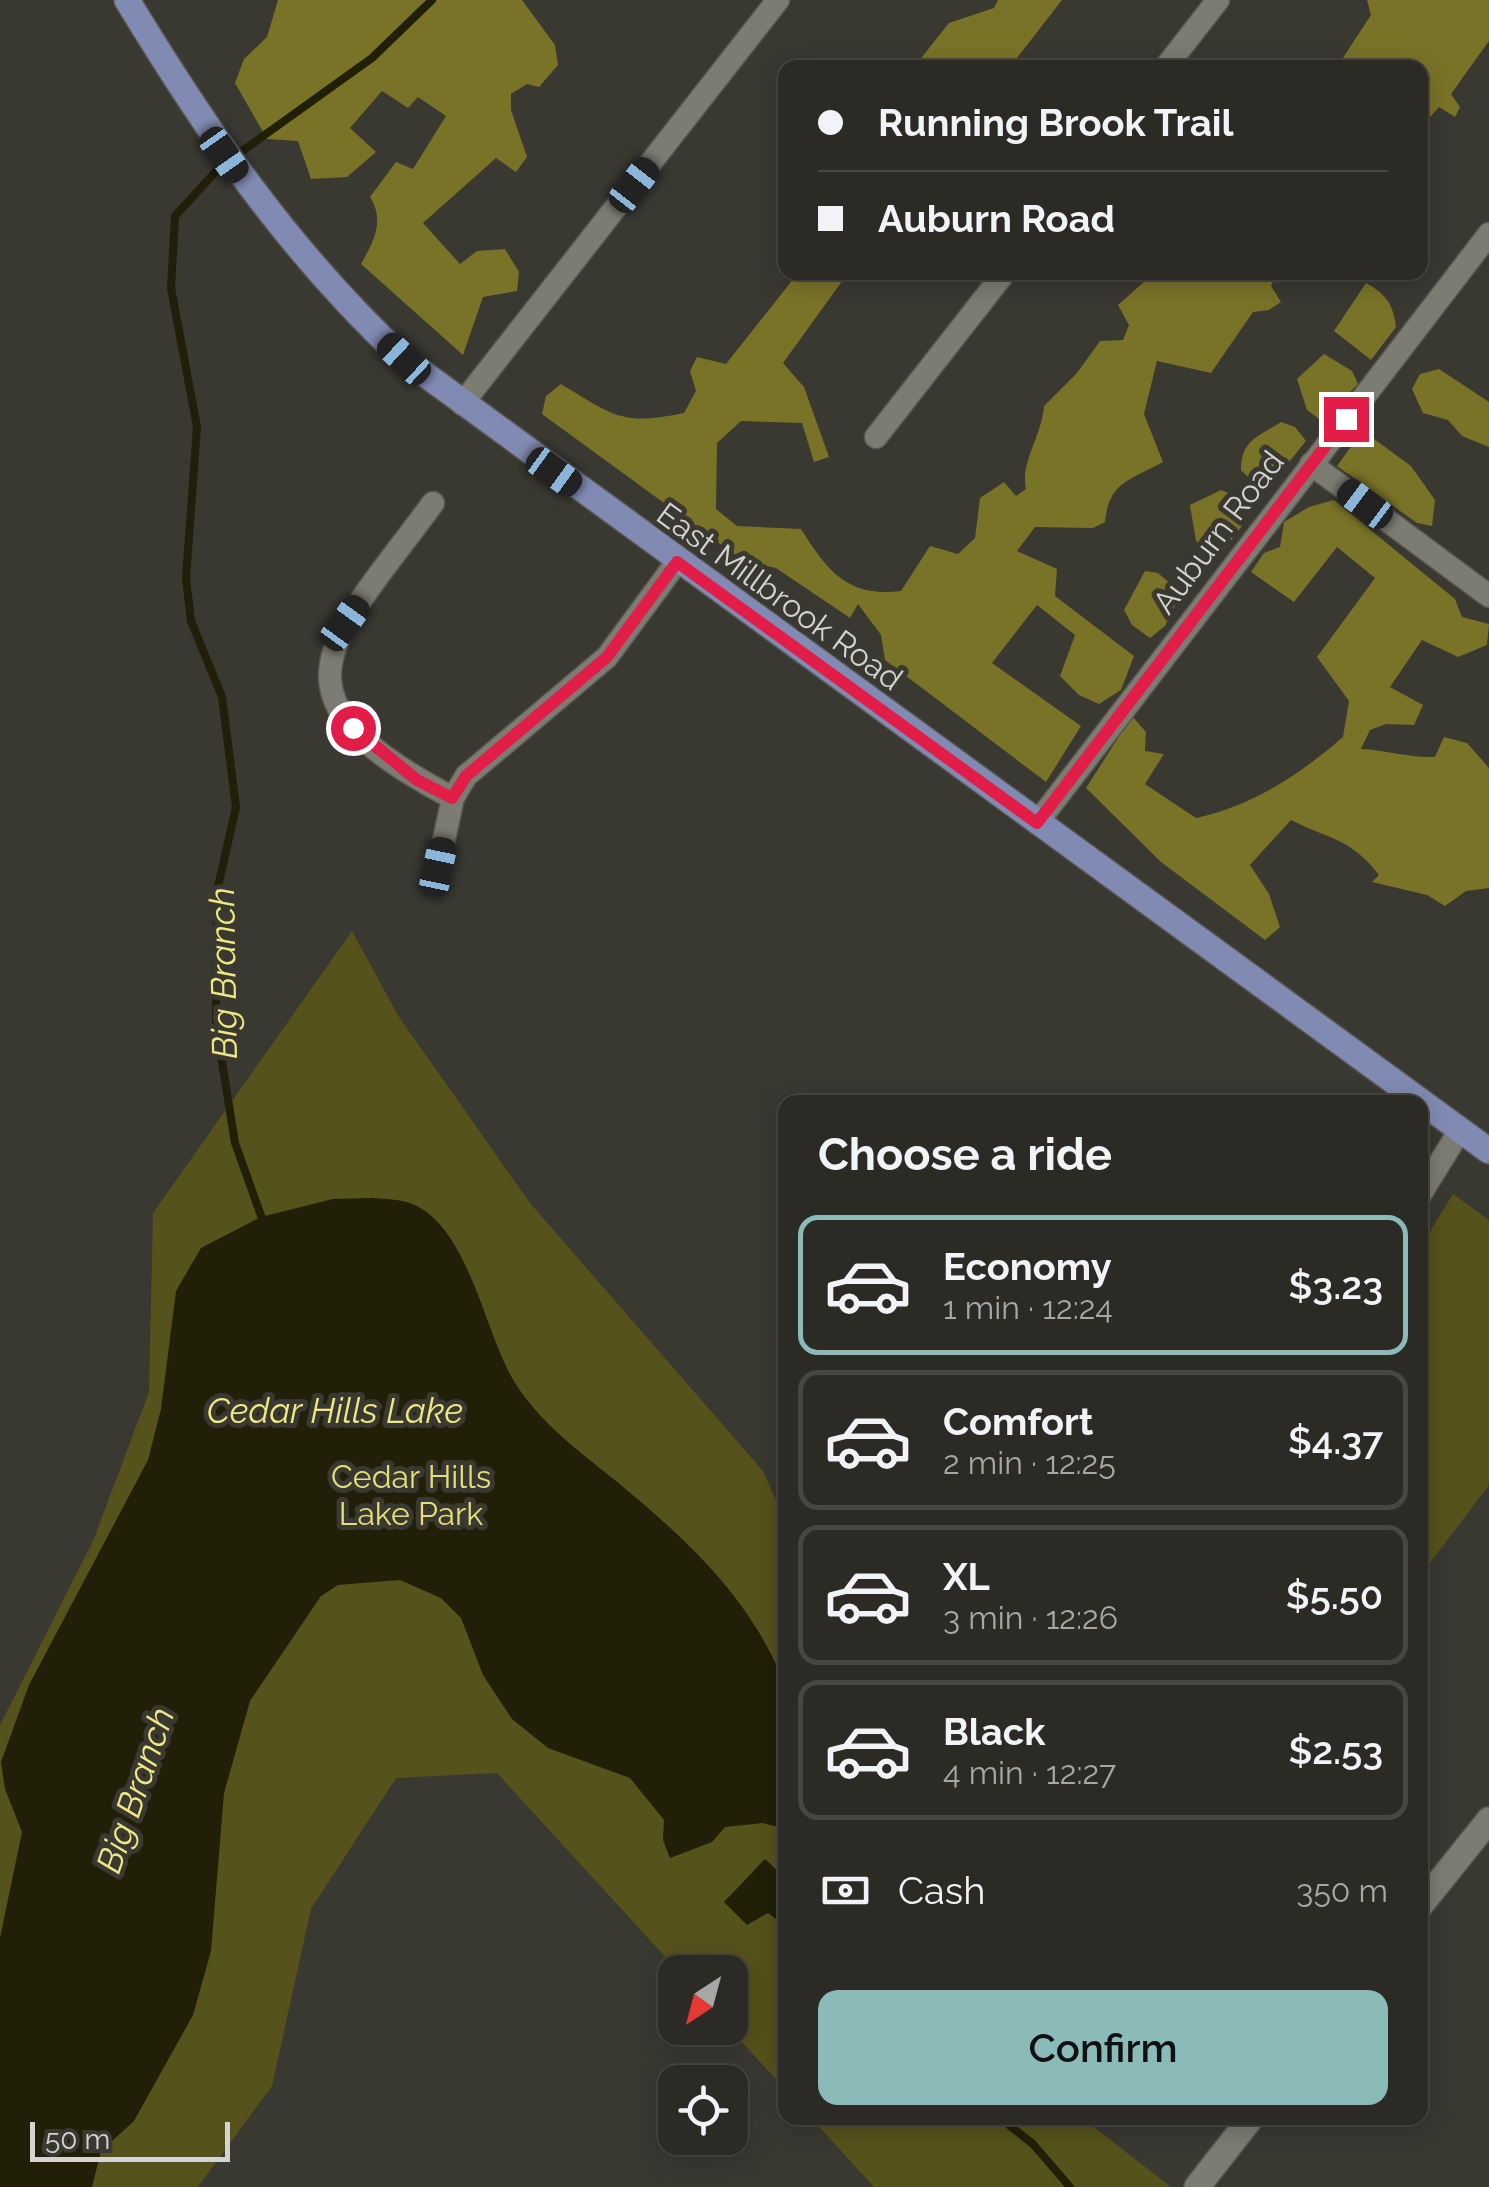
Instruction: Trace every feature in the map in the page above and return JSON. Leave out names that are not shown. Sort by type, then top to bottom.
[{"type":"main road","name":"East Millbrook Road","points":[[127,0],[224,155],[284,236],[361,319],[462,404],[1412,1095]]},
{"type":"main road","name":"East Millbrook Road","points":[[1428,1107],[1489,1151]]},
{"type":"street","points":[[462,404],[778,0]]},
{"type":"street","points":[[1172,60],[1218,0]]},
{"type":"street","name":"Auburn Road","points":[[1037,823],[1489,234]]},
{"type":"street","points":[[876,437],[999,280]]},
{"type":"street","points":[[1311,464],[1489,596]]},
{"type":"street","points":[[433,504],[345,623],[329,657],[328,688],[337,713],[369,743],[417,780],[452,798]]},
{"type":"street","points":[[438,867],[452,798],[466,776],[607,657],[677,562]]},
{"type":"street","points":[[1428,1183],[1460,1130]]},
{"type":"street","points":[[1428,1896],[1489,1820]]},
{"type":"street","points":[[1197,2187],[1246,2125]]},
{"type":"green space","name":"Cedar Hills Lake Park","points":[[352,931],[399,1017],[530,1203],[763,1471],[778,1505],[778,2081],[745,2045],[748,2045],[748,1955],[663,1955],[497,1773],[396,1778],[311,1909],[272,2086],[198,2187],[0,2187],[0,1725],[93,1541],[149,1392],[153,1213]]},
{"type":"green space","points":[[1453,1194],[1489,1220],[1489,1485],[1428,1565],[1428,1239]]},
{"type":"green space","points":[[817,2125],[1091,2125],[1171,2187],[874,2187]]},
{"type":"shaded area","points":[[278,0],[522,0],[555,45],[558,65],[539,87],[527,84],[511,94],[511,110],[527,157],[516,172],[496,158],[423,223],[460,264],[477,251],[505,249],[519,272],[517,291],[483,297],[463,355],[361,264],[374,239],[377,223],[370,197],[396,162],[413,169],[446,116],[418,97],[408,108],[382,91],[350,128],[376,152],[347,177],[311,179],[298,141],[267,139],[235,83],[244,59],[267,37]]},
{"type":"shaded area","points":[[998,0],[1062,0],[1015,60],[920,60],[949,23],[994,8]]},
{"type":"shaded area","points":[[1367,0],[1489,0],[1489,41],[1451,94],[1460,107],[1455,117],[1439,107],[1428,119],[1428,60],[1342,60],[1371,15]]},
{"type":"shaded area","points":[[792,280],[843,280],[783,363],[804,387],[829,457],[814,462],[802,423],[741,421],[717,443],[716,509],[737,526],[801,529],[830,568],[852,585],[882,592],[901,591],[930,546],[958,554],[975,538],[980,498],[1004,482],[1016,496],[1026,489],[1026,469],[1044,406],[1077,373],[1100,341],[1123,340],[1129,325],[1118,305],[1146,280],[1274,280],[1271,286],[1281,302],[1269,310],[1253,312],[1211,373],[1157,361],[1144,414],[1163,462],[1117,490],[1107,508],[1105,522],[1093,528],[1035,527],[1017,551],[1057,569],[1055,596],[1134,656],[1121,690],[1099,704],[1079,695],[1060,676],[1075,635],[1037,605],[992,663],[1081,726],[1046,782],[885,660],[881,635],[858,604],[850,618],[776,568],[742,560],[542,414],[546,396],[561,384],[619,415],[646,418],[684,413],[696,391],[690,371],[697,357],[726,364]]},
{"type":"shaded area","points":[[1366,283],[1387,300],[1396,327],[1371,360],[1334,331]]},
{"type":"shaded area","points":[[1324,354],[1352,371],[1358,384],[1322,421],[1307,410],[1297,379]]},
{"type":"shaded area","points":[[1439,369],[1489,402],[1489,447],[1462,436],[1448,420],[1423,413],[1412,389],[1420,374]]},
{"type":"shaded area","points":[[1281,422],[1295,427],[1306,441],[1264,493],[1241,470],[1242,460],[1252,440]]},
{"type":"shaded area","points":[[1370,436],[1411,466],[1435,500],[1432,526],[1417,523],[1337,466],[1350,448]]},
{"type":"shaded area","points":[[1221,490],[1238,497],[1247,519],[1227,546],[1212,555],[1196,541],[1190,505]]},
{"type":"shaded area","points":[[1334,500],[1455,599],[1462,617],[1489,624],[1487,645],[1458,657],[1422,640],[1390,687],[1423,705],[1414,725],[1386,724],[1370,730],[1361,749],[1435,757],[1444,737],[1467,743],[1489,768],[1489,888],[1466,891],[1445,906],[1427,895],[1372,882],[1379,875],[1359,853],[1291,820],[1250,865],[1269,894],[1280,927],[1265,940],[1161,862],[1086,788],[1132,716],[1146,732],[1145,751],[1164,754],[1145,784],[1196,818],[1275,787],[1343,737],[1349,701],[1317,657],[1375,578],[1337,547],[1294,602],[1251,572],[1264,553],[1280,547],[1284,522],[1309,507]]},
{"type":"shaded area","points":[[1145,571],[1158,573],[1181,593],[1165,626],[1150,638],[1132,625],[1124,610]]},
{"type":"water","name":"Cedar Hills Lake","points":[[333,1199],[396,1200],[430,1215],[461,1256],[504,1362],[528,1401],[557,1432],[682,1539],[753,1622],[778,1669],[778,1827],[763,1823],[725,1827],[712,1842],[670,1858],[663,1840],[664,1820],[630,1778],[548,1748],[512,1719],[483,1675],[461,1618],[441,1598],[400,1580],[338,1585],[321,1596],[250,1701],[224,1793],[211,1951],[193,2015],[134,2121],[101,2151],[92,2187],[0,2187],[0,1938],[22,1832],[5,1789],[1,1762],[29,1685],[148,1460],[161,1409],[176,1291],[201,1248],[261,1217]]},
{"type":"water","points":[[765,1859],[778,1871],[778,1921],[768,1913],[747,1925],[724,1902]]},
{"type":"waterway","name":"Big Branch","points":[[264,1224],[235,1143],[216,1024],[217,891],[236,807],[222,697],[191,621],[186,578],[197,427],[171,288],[175,216],[220,167],[372,58],[432,0]]},
{"type":"waterway","points":[[1009,2125],[1033,2144],[1070,2187]]},
{"type":"route","points":[[353,728],[417,780],[452,798],[466,776],[607,657],[677,562],[1037,823],[1346,419]]}]
